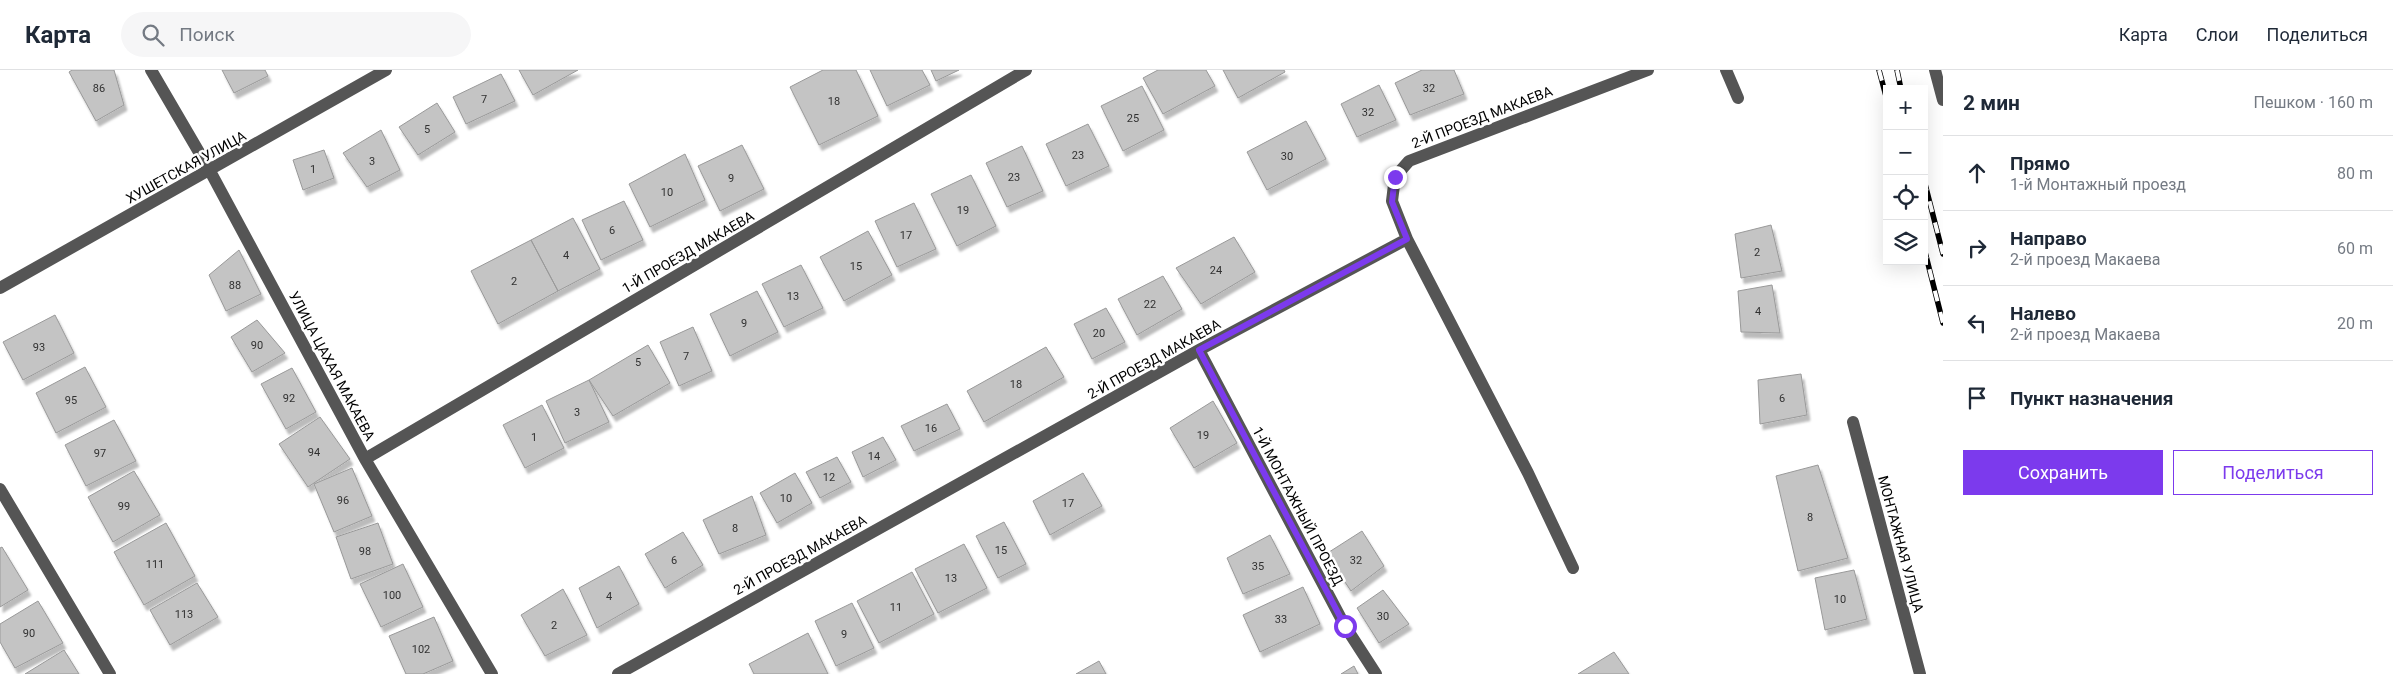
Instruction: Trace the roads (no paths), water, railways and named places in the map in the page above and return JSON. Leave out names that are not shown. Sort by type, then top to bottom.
[{"type":"street","name":"УЛИЦА ЦАХАЯ МАКАЕВА","points":[[151,70],[210,171],[365,459],[492,674]]},
{"type":"street","name":"ХУШЕТСКАЯ УЛИЦА","points":[[0,288],[386,70]]},
{"type":"street","name":"1-Й ПРОЕЗД МАКАЕВА","points":[[365,459],[1026,70]]},
{"type":"street","name":"2-Й ПРОЕЗД МАКАЕВА","points":[[618,674],[1199,350],[1407,239],[1392,202],[1395,177],[1409,161],[1648,70]]},
{"type":"street","points":[[1726,70],[1738,98]]},
{"type":"street","points":[[1935,70],[1943,100]]},
{"type":"street","points":[[1407,239],[1528,473],[1572,568]]},
{"type":"street","name":"1-Й МОНТАЖНЫЙ ПРОЕЗД","points":[[1199,350],[1345,626],[1376,674]]},
{"type":"street","name":"МОНТАЖНАЯ УЛИЦА","points":[[1853,422],[1920,674]]},
{"type":"street","points":[[0,489],[110,674]]},
{"type":"railway","points":[[1879,70],[1883,85]]},
{"type":"railway","points":[[1897,70],[1900,85]]},
{"type":"railway","points":[[1928,196],[1943,254]]},
{"type":"railway","points":[[1928,264],[1943,323]]}]
